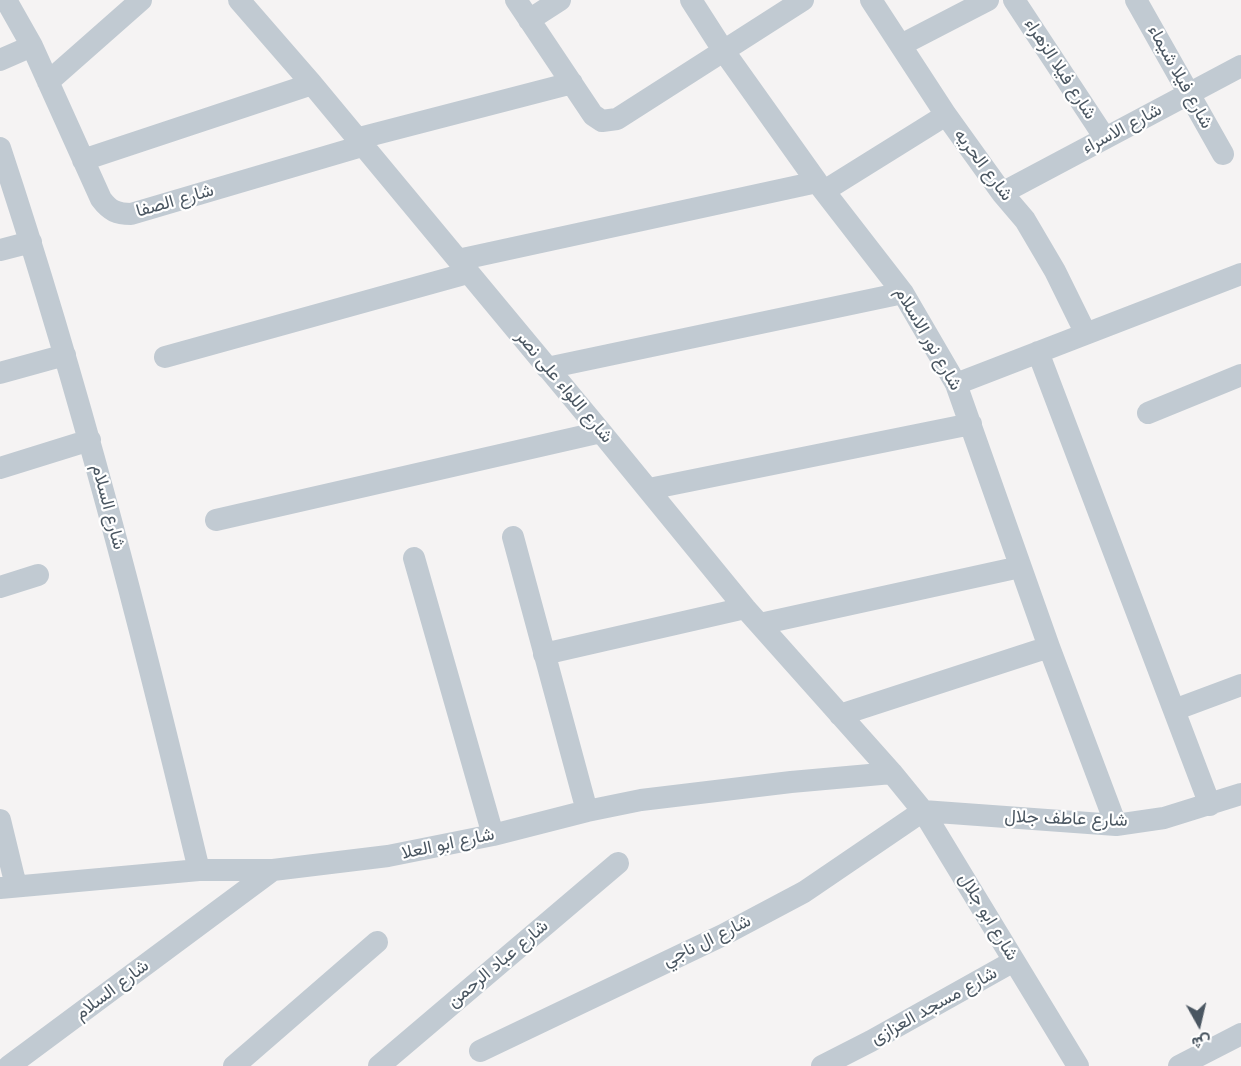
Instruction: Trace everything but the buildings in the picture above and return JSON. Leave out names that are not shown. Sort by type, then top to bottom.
[{"type":"street","name":"شارع الصفا","points":[[6,0],[32,46],[101,199],[108,209],[119,214],[131,214],[359,143]]},
{"type":"street","points":[[48,82],[141,0]]},
{"type":"street","name":"شارع اللواء على نصر","points":[[239,0],[312,84],[752,616],[892,773]]},
{"type":"street","points":[[516,0],[593,115],[603,122],[617,119],[803,0]]},
{"type":"street","points":[[529,20],[560,0]]},
{"type":"street","name":"شارع نور الاسلام","points":[[691,0],[723,50],[820,187],[903,293],[956,384],[1049,647],[1116,825]]},
{"type":"street","name":"شارع الحريه","points":[[872,0],[946,115],[1002,193],[1025,220],[1055,271],[1086,334]]},
{"type":"street","points":[[901,45],[988,0]]},
{"type":"street","name":"شارع فيلا الزهراء","points":[[1014,0],[1105,138]]},
{"type":"street","name":"شارع فيلا شيماء","points":[[1136,0],[1223,154]]},
{"type":"street","points":[[0,60],[32,46]]},
{"type":"street","name":"شارع الاسراء","points":[[1002,193],[1241,66]]},
{"type":"street","points":[[359,143],[572,83]]},
{"type":"street","points":[[83,160],[312,84]]},
{"type":"street","points":[[165,357],[463,267],[820,187],[946,115]]},
{"type":"street","name":"شارع السلام","points":[[0,148],[31,242],[90,440],[151,669],[199,870]]},
{"type":"street","points":[[0,250],[31,242]]},
{"type":"street","points":[[956,384],[1239,279]]},
{"type":"street","points":[[548,368],[903,293]]},
{"type":"street","points":[[1038,352],[1210,805]]},
{"type":"street","points":[[0,373],[65,355]]},
{"type":"street","points":[[1148,413],[1241,375]]},
{"type":"street","points":[[649,489],[971,424]]},
{"type":"street","points":[[216,520],[601,432]]},
{"type":"street","points":[[0,468],[90,440]]},
{"type":"street","points":[[513,537],[587,811]]},
{"type":"street","points":[[414,558],[493,835]]},
{"type":"street","points":[[544,654],[1020,567]]},
{"type":"street","points":[[0,587],[38,575]]},
{"type":"street","points":[[840,715],[1049,647]]},
{"type":"street","points":[[1174,710],[1241,685]]},
{"type":"street","name":"شارع ابو العلا","points":[[8,887],[199,870],[273,870],[388,856],[493,835],[641,800],[791,782],[892,773]]},
{"type":"street","name":"شارع ابو جلال","points":[[892,773],[923,811],[1078,1066]]},
{"type":"street","name":"شارع عاطف جلال","points":[[923,811],[1116,825],[1164,818],[1241,794]]},
{"type":"street","name":"شارع ال ناجي","points":[[480,1051],[723,935],[804,892],[923,811]]},
{"type":"street","points":[[0,820],[8,887]]},
{"type":"street","name":"شارع عباد الرحمن","points":[[379,1066],[618,863]]},
{"type":"street","name":"شارع السلام","points":[[9,1066],[273,870]]},
{"type":"street","points":[[234,1066],[377,942]]},
{"type":"street","name":"شارع مسجد العزازى","points":[[822,1066],[1014,961]]},
{"type":"street","points":[[1179,1066],[1241,1034]]}]
